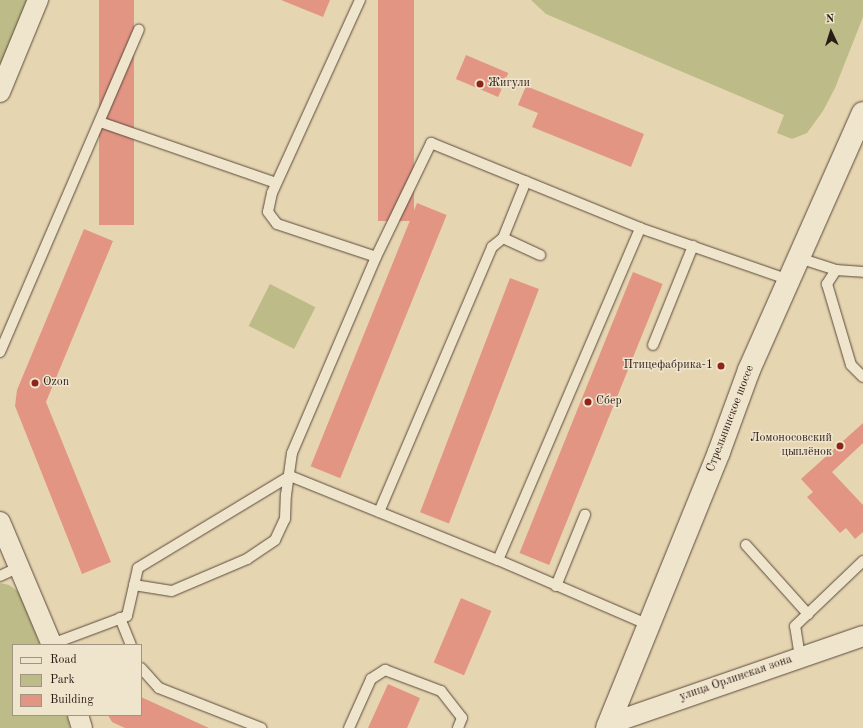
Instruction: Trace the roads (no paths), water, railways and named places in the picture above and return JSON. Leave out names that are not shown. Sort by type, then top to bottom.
[{"type":"main road","name":"Стрельнинское шоссе","points":[[608,726],[749,370],[863,113]]},
{"type":"street","points":[[0,92],[38,0]]},
{"type":"street","points":[[0,522],[52,644]]},
{"type":"street","name":"улица Орлинская зона","points":[[608,726],[863,636]]},
{"type":"street","points":[[78,716],[82,728]]},
{"type":"lane","points":[[360,0],[276,183],[268,212],[277,224],[376,257]]},
{"type":"lane","points":[[0,352],[139,30]]},
{"type":"lane","points":[[100,122],[276,183]]},
{"type":"lane","points":[[134,585],[172,591],[247,559],[275,540],[285,519],[286,495],[290,476],[292,453],[376,257],[431,143],[640,228],[789,280]]},
{"type":"lane","points":[[379,512],[492,247],[503,238],[526,182]]},
{"type":"lane","points":[[498,560],[640,228]]},
{"type":"lane","points":[[503,238],[540,255]]},
{"type":"lane","points":[[653,345],[693,246]]},
{"type":"lane","points":[[799,258],[836,270],[863,272]]},
{"type":"lane","points":[[836,270],[827,284],[851,365],[863,377]]},
{"type":"lane","points":[[290,476],[498,560],[649,625]]},
{"type":"lane","points":[[55,644],[127,616],[138,568],[290,476]]},
{"type":"lane","points":[[556,586],[585,515]]},
{"type":"lane","points":[[746,545],[808,614]]},
{"type":"lane","points":[[800,657],[795,626],[863,561]]},
{"type":"lane","points":[[0,576],[19,567]]},
{"type":"lane","points":[[120,618],[131,644]]},
{"type":"lane","points":[[142,669],[159,688],[261,728]]},
{"type":"lane","points":[[349,728],[371,679],[385,670],[441,691],[462,718],[458,728]]},
{"type":"place","name":"Жигули","points":[[480,84]]},
{"type":"place","name":"Птицефабрика-1","points":[[721,366]]},
{"type":"place","name":"Ozon","points":[[35,383]]},
{"type":"place","name":"Сбер","points":[[588,402]]},
{"type":"place","name":"Ломоносовский цыплёнок","points":[[840,446]]}]
